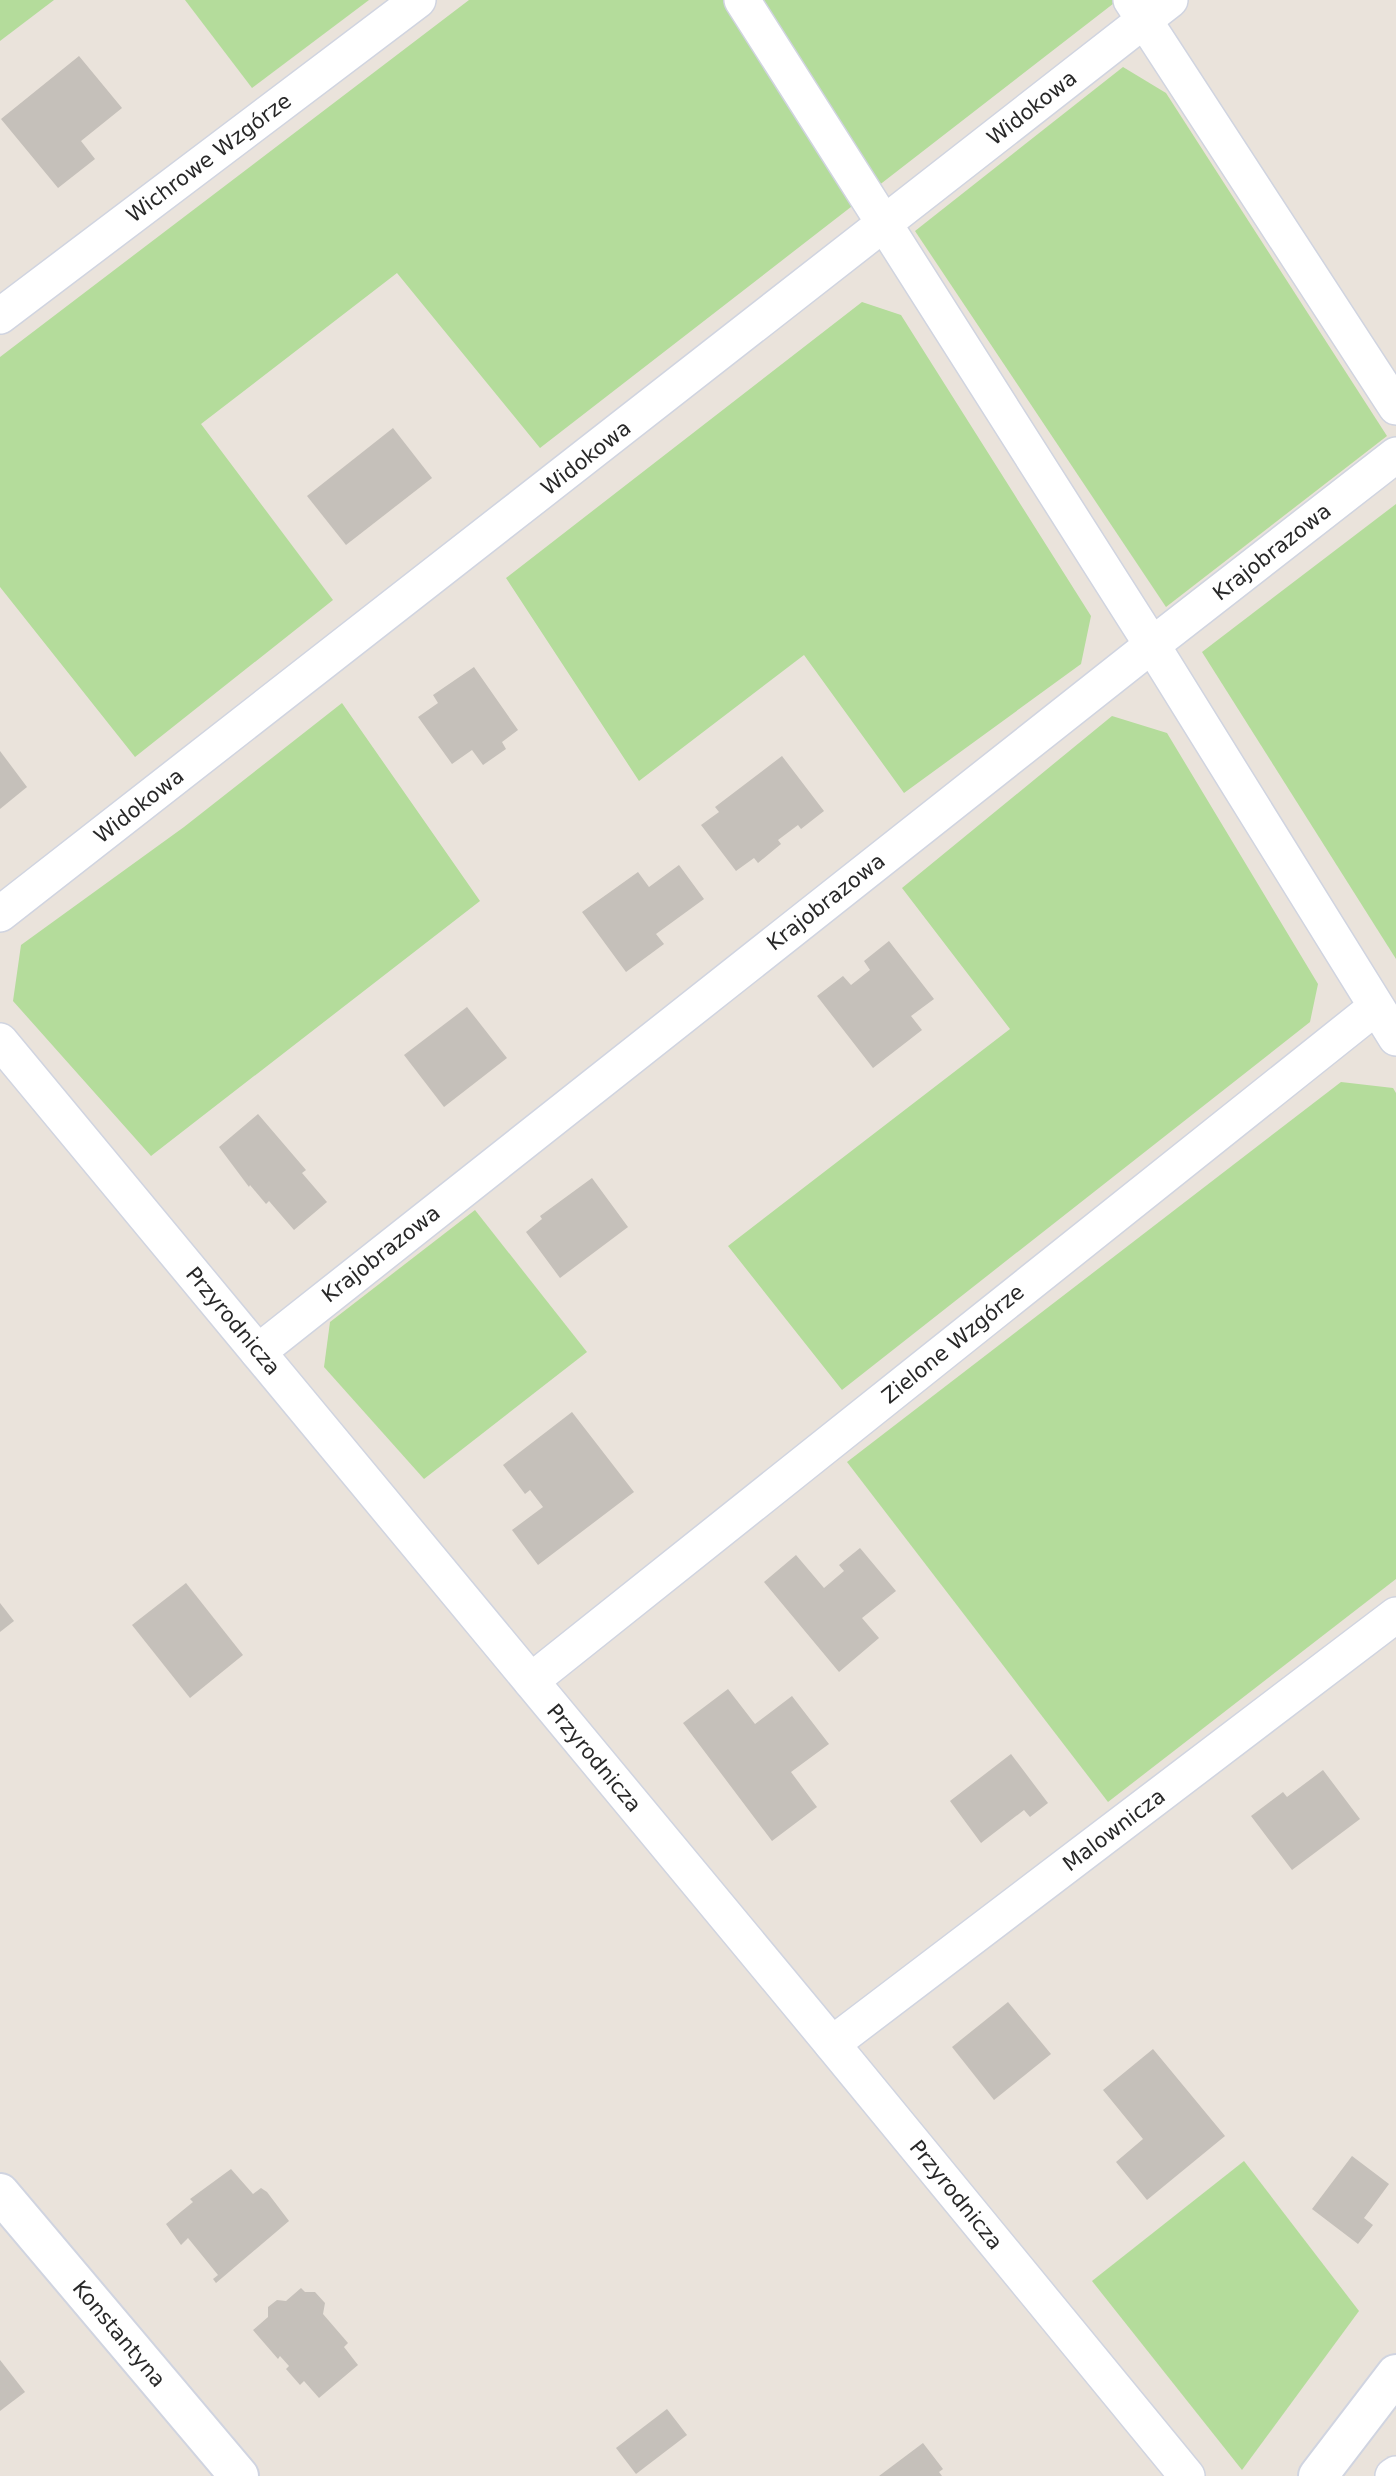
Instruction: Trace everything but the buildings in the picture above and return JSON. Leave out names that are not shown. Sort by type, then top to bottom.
[{"type":"street","name":"Wichrowe Wzgórze","points":[[0,316],[418,0]]},
{"type":"street","points":[[741,0],[1152,645],[1396,1038]]},
{"type":"street","points":[[1149,7],[1396,407]]},
{"type":"street","name":"Widokowa","points":[[0,915],[883,226],[1149,7]]},
{"type":"street","name":"Krajobrazowa","points":[[258,1352],[1396,455]]},
{"type":"street","name":"Zielone Wzgórze","points":[[531,1681],[1376,1007]]},
{"type":"street","name":"Przyrodnicza","points":[[0,1041],[1187,2476]]},
{"type":"street","name":"Malownicza","points":[[832,2044],[1396,1615]]},
{"type":"street","name":"Konstantyna","points":[[0,2193],[239,2476]]},
{"type":"street","points":[[1318,2476],[1396,2374]]},
{"type":"green space","points":[[0,0],[54,0],[0,41]]},
{"type":"green space","points":[[185,0],[369,0],[252,88]]},
{"type":"green space","points":[[469,0],[1118,0],[540,448],[397,273],[201,424],[333,600],[135,757],[0,587],[0,357]]},
{"type":"green space","points":[[1123,67],[1166,93],[1387,436],[1166,607],[915,231]]},
{"type":"green space","points":[[862,302],[901,315],[1091,616],[1081,664],[904,793],[804,655],[639,781],[506,578]]},
{"type":"green space","points":[[1396,504],[1396,959],[1202,652]]},
{"type":"green space","points":[[342,703],[480,901],[151,1156],[13,1001],[21,945],[184,827]]},
{"type":"green space","points":[[1112,716],[1167,733],[1318,984],[1310,1022],[842,1390],[728,1246],[1010,1029],[902,888]]},
{"type":"green space","points":[[1341,1082],[1393,1088],[1396,1093],[1396,1579],[1108,1802],[847,1462]]},
{"type":"green space","points":[[475,1210],[587,1352],[424,1479],[324,1367],[330,1322]]},
{"type":"green space","points":[[1244,2161],[1359,2311],[1242,2470],[1092,2281]]}]
